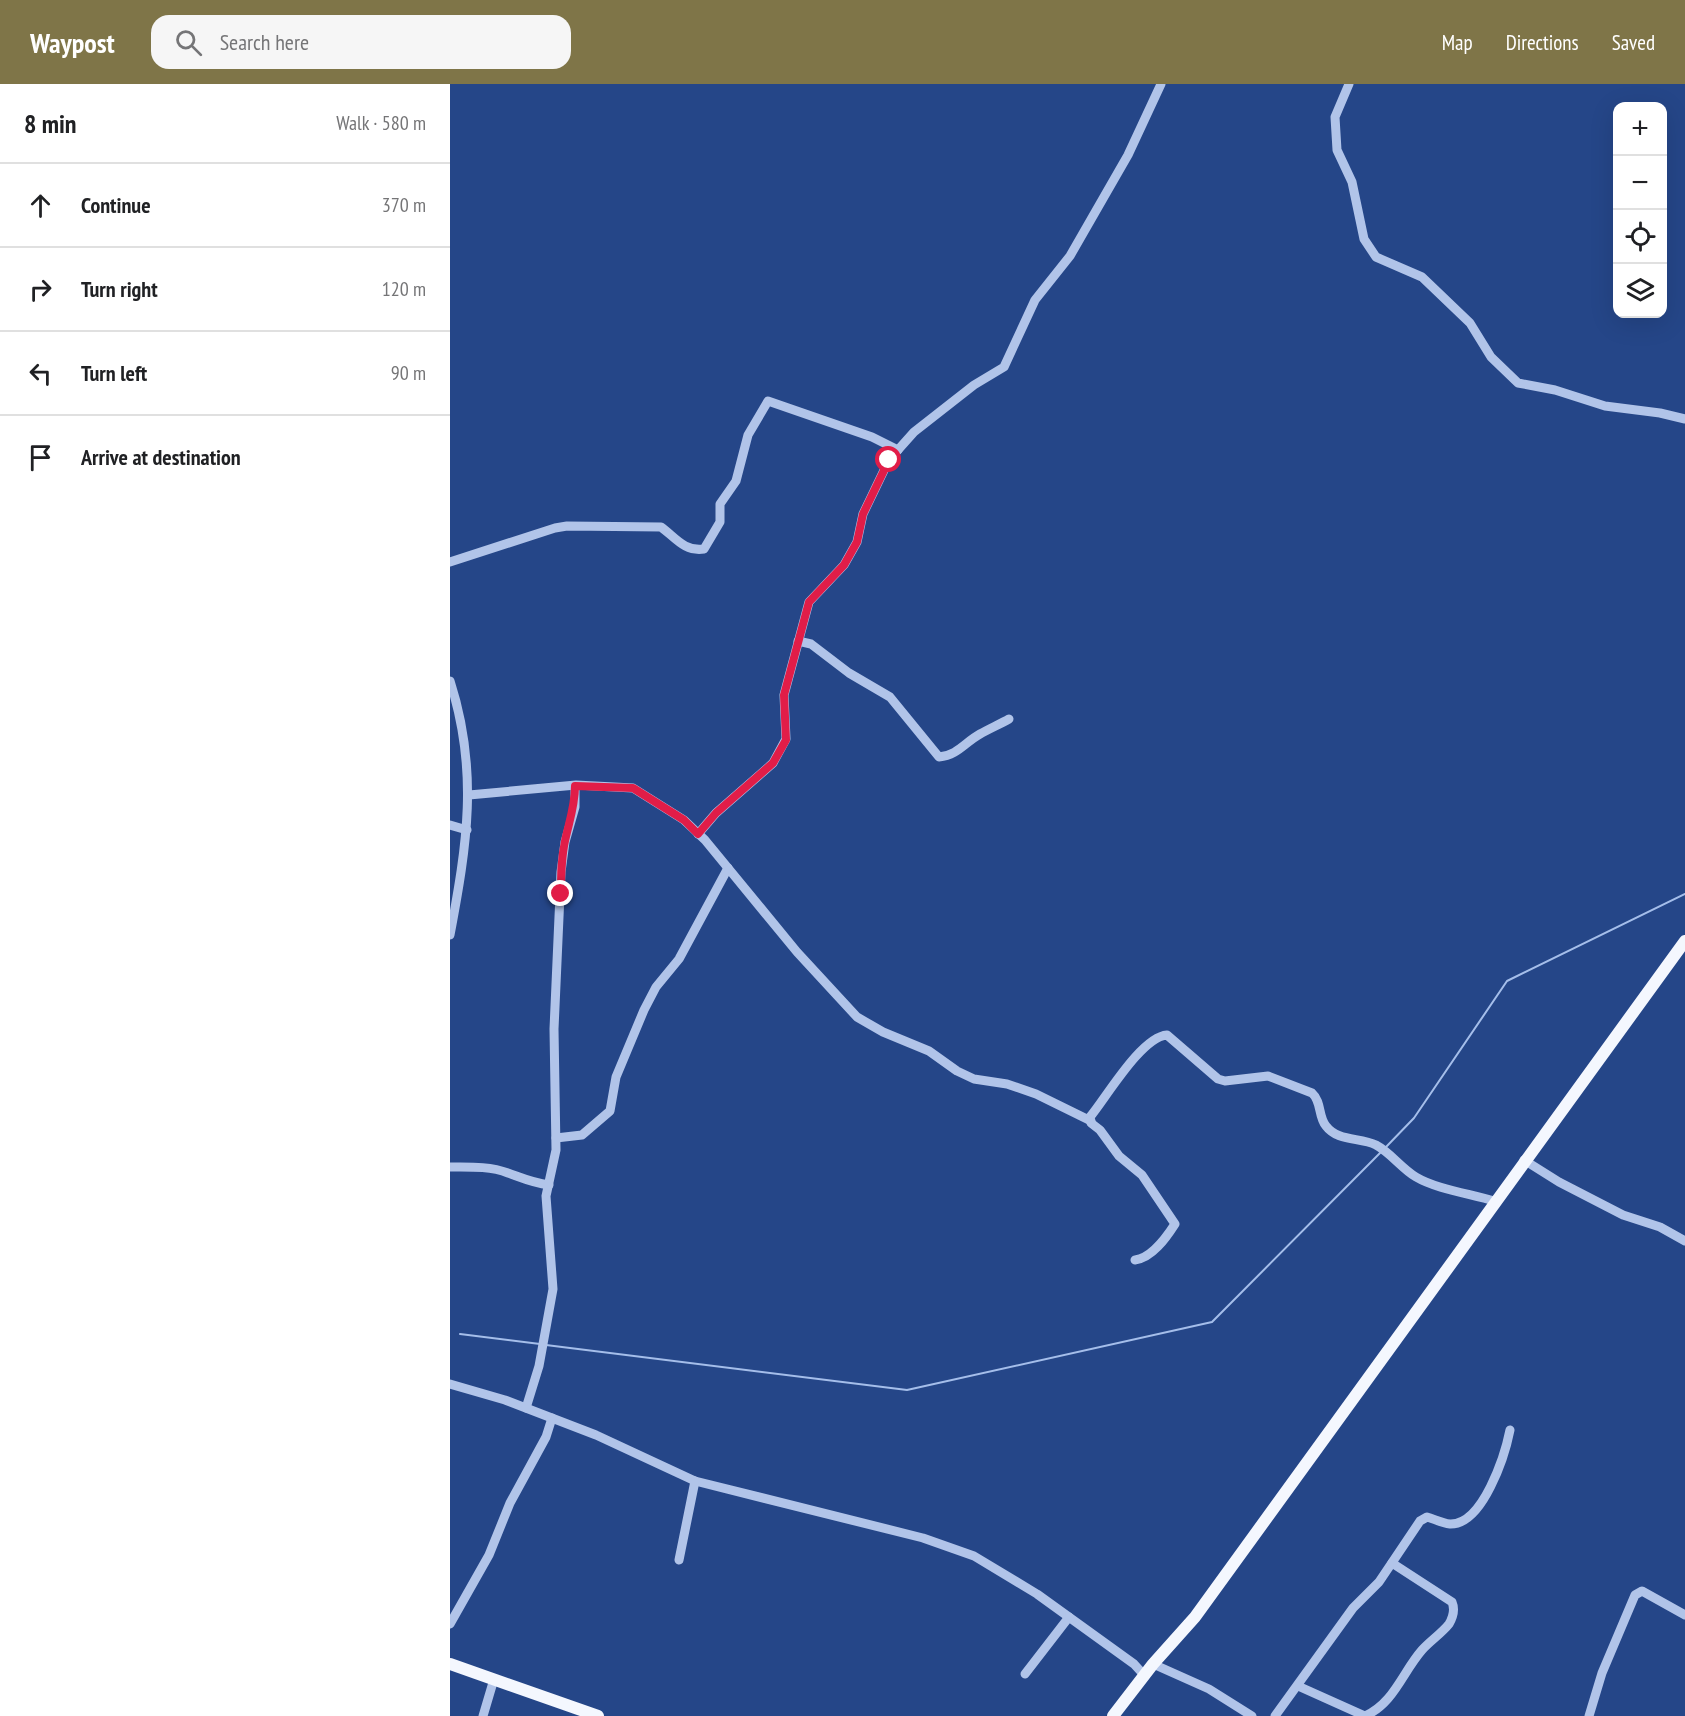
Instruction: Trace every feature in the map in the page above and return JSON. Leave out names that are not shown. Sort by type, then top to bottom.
[{"type":"main road","points":[[1113,1716],[1153,1664],[1195,1617],[1230,1570],[1524,1160],[1685,941]]},
{"type":"main road","points":[[450,1664],[598,1716]]},
{"type":"street","points":[[698,834],[716,813],[773,763],[786,740],[784,695],[809,602],[844,565],[857,542],[863,514],[889,460],[915,432],[974,385],[1004,367],[1035,300],[1070,256],[1128,155],[1161,84]]},
{"type":"street","points":[[1349,84],[1335,117],[1337,150],[1352,182],[1364,239],[1376,257],[1422,277],[1470,323],[1491,357],[1518,383],[1555,390],[1605,406],[1685,418]]},
{"type":"street","points":[[450,562],[567,526],[661,527],[680,544],[695,550],[704,549],[720,522],[720,504],[735,481],[748,435],[768,401],[827,420],[872,437],[898,450]]},
{"type":"street","points":[[798,641],[811,644],[849,673],[890,697],[939,757],[963,748],[977,735],[1010,719]]},
{"type":"street","points":[[450,681],[465,736],[469,795],[466,851],[450,935]]},
{"type":"street","points":[[526,1408],[539,1366],[553,1289],[546,1196],[556,1138],[554,1029],[561,872],[565,842],[575,807],[575,786]]},
{"type":"street","points":[[469,795],[575,786],[633,788],[684,820],[728,868],[790,944],[831,986],[846,1007],[868,1025],[913,1042],[974,1079],[1007,1084],[1036,1094],[1091,1121],[1119,1156],[1142,1175],[1175,1224],[1156,1248],[1143,1259],[1135,1260]]},
{"type":"street","points":[[450,825],[467,830]]},
{"type":"street","points":[[556,1138],[582,1136],[610,1111],[616,1077],[644,1010],[656,987],[679,959],[728,868]]},
{"type":"street","points":[[1091,1121],[1090,1117],[1102,1103],[1112,1084],[1148,1045],[1167,1035],[1218,1079],[1225,1081],[1268,1076],[1302,1088],[1317,1098],[1324,1125],[1331,1131],[1345,1138],[1360,1139],[1377,1146],[1418,1178],[1494,1202]]},
{"type":"street","points":[[1524,1160],[1559,1182],[1623,1215],[1660,1227],[1685,1241]]},
{"type":"street","points":[[450,1167],[486,1168],[508,1173],[523,1181],[549,1185]]},
{"type":"street","points":[[450,1384],[552,1418],[667,1466],[695,1481],[923,1538],[974,1556],[1037,1593],[1134,1664],[1144,1676]]},
{"type":"street","points":[[450,1624],[489,1555],[510,1503],[546,1437],[552,1418]]},
{"type":"street","points":[[1275,1716],[1353,1608],[1379,1582],[1420,1521],[1427,1517],[1451,1524],[1463,1520],[1482,1503],[1506,1451],[1510,1430]]},
{"type":"street","points":[[679,1560],[695,1481]]},
{"type":"street","points":[[1298,1686],[1365,1716],[1377,1710],[1388,1700],[1414,1660],[1448,1626],[1454,1608],[1452,1602],[1392,1563]]},
{"type":"street","points":[[1589,1716],[1605,1664],[1635,1595],[1642,1591],[1685,1615]]},
{"type":"street","points":[[1025,1674],[1069,1617]]},
{"type":"street","points":[[1153,1664],[1209,1689],[1252,1716]]},
{"type":"street","points":[[483,1716],[494,1679]]},
{"type":"waterway","points":[[1386,1147],[1414,1118],[1507,981],[1685,894]]},
{"type":"waterway","points":[[546,1345],[907,1390],[1212,1322],[1382,1151]]},
{"type":"waterway","points":[[460,1334],[540,1344]]},
{"type":"route","points":[[561,894],[561,872],[565,842],[575,807],[575,786],[633,788],[684,820],[698,834],[716,813],[773,763],[786,740],[787,716],[784,695],[809,602],[844,565],[857,542],[863,514],[889,460]]}]
